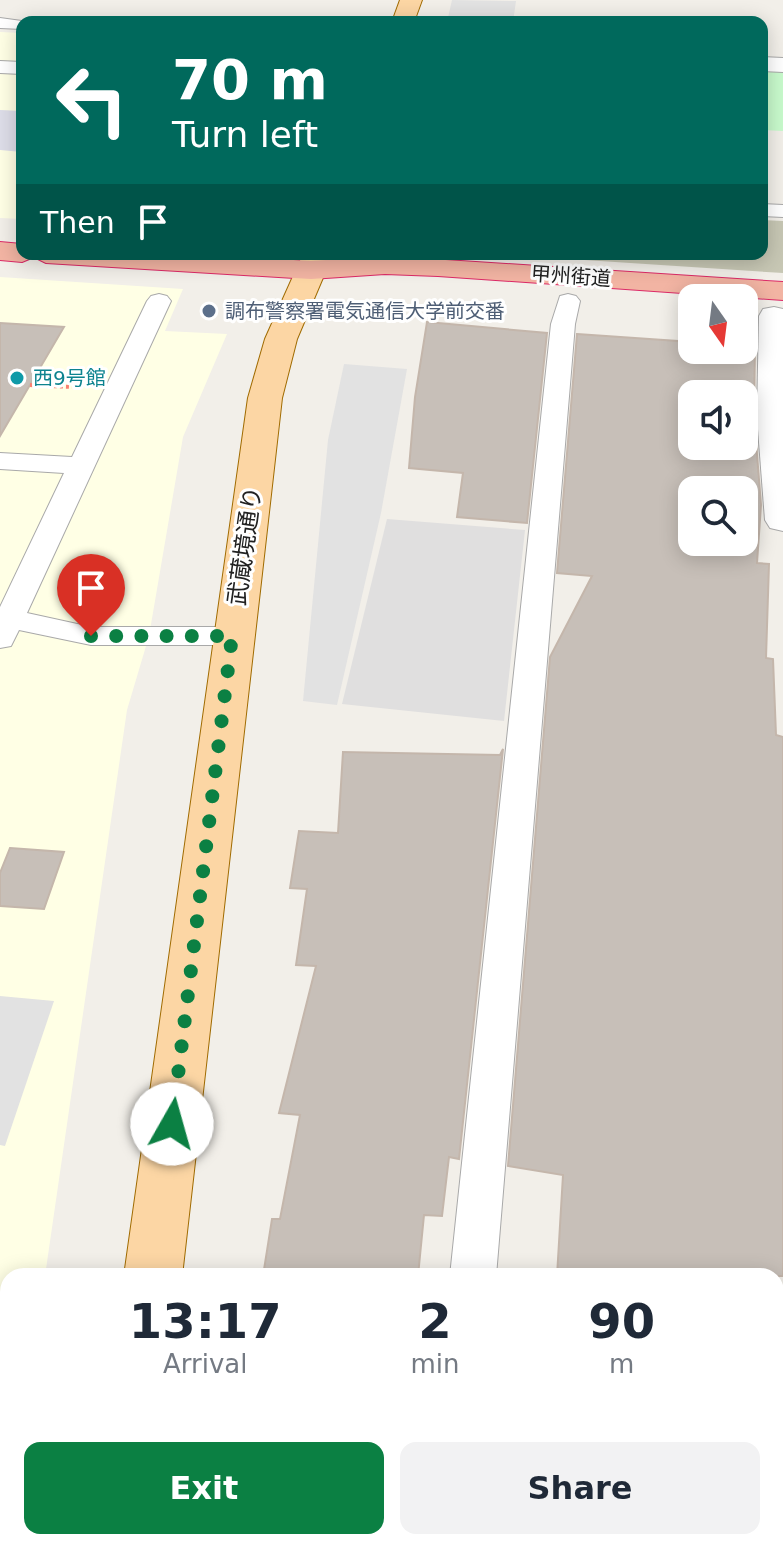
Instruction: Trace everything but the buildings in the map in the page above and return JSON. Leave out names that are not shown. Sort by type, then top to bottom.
[{"type":"highway","name":"甲州街道","points":[[248,260],[424,266],[771,309]]},
{"type":"highway","name":"甲州街道","points":[[315,262],[379,286],[678,309]]},
{"type":"main road","name":"武蔵境通り","points":[[154,1268],[232,636],[265,398],[281,339],[315,262]]},
{"type":"street","points":[[771,309],[783,520]]},
{"type":"lane","points":[[159,301],[4,624],[91,636],[232,636]]},
{"type":"lane","points":[[474,1268],[563,324],[568,301]]},
{"type":"lane","points":[[0,461],[81,466]]},
{"type":"shaded area","points":[[452,0],[516,1],[514,16],[448,16]]},
{"type":"shaded area","points":[[0,32],[16,33],[16,219],[0,218]]},
{"type":"shaded area","points":[[0,110],[16,111],[16,151],[0,150]]},
{"type":"shaded area","points":[[768,220],[783,221],[783,273],[584,260],[768,260]]},
{"type":"shaded area","points":[[0,277],[183,289],[165,331],[227,334],[183,437],[149,636],[127,710],[46,1268],[0,1268]]},
{"type":"shaded area","points":[[344,364],[407,369],[381,513],[337,705],[303,701],[328,440]]},
{"type":"shaded area","points":[[387,519],[525,530],[504,721],[342,704]]},
{"type":"shaded area","points":[[0,996],[54,1001],[5,1146],[0,1145]]},
{"type":"green space","points":[[768,62],[783,63],[783,131],[768,130]]},
{"type":"place","name":"調布警察署電気通信大学前交番","points":[[209,311]]},
{"type":"place","name":"西9号館","points":[[17,378]]},
{"type":"route","points":[[91,636],[232,636],[172,1124]]}]
